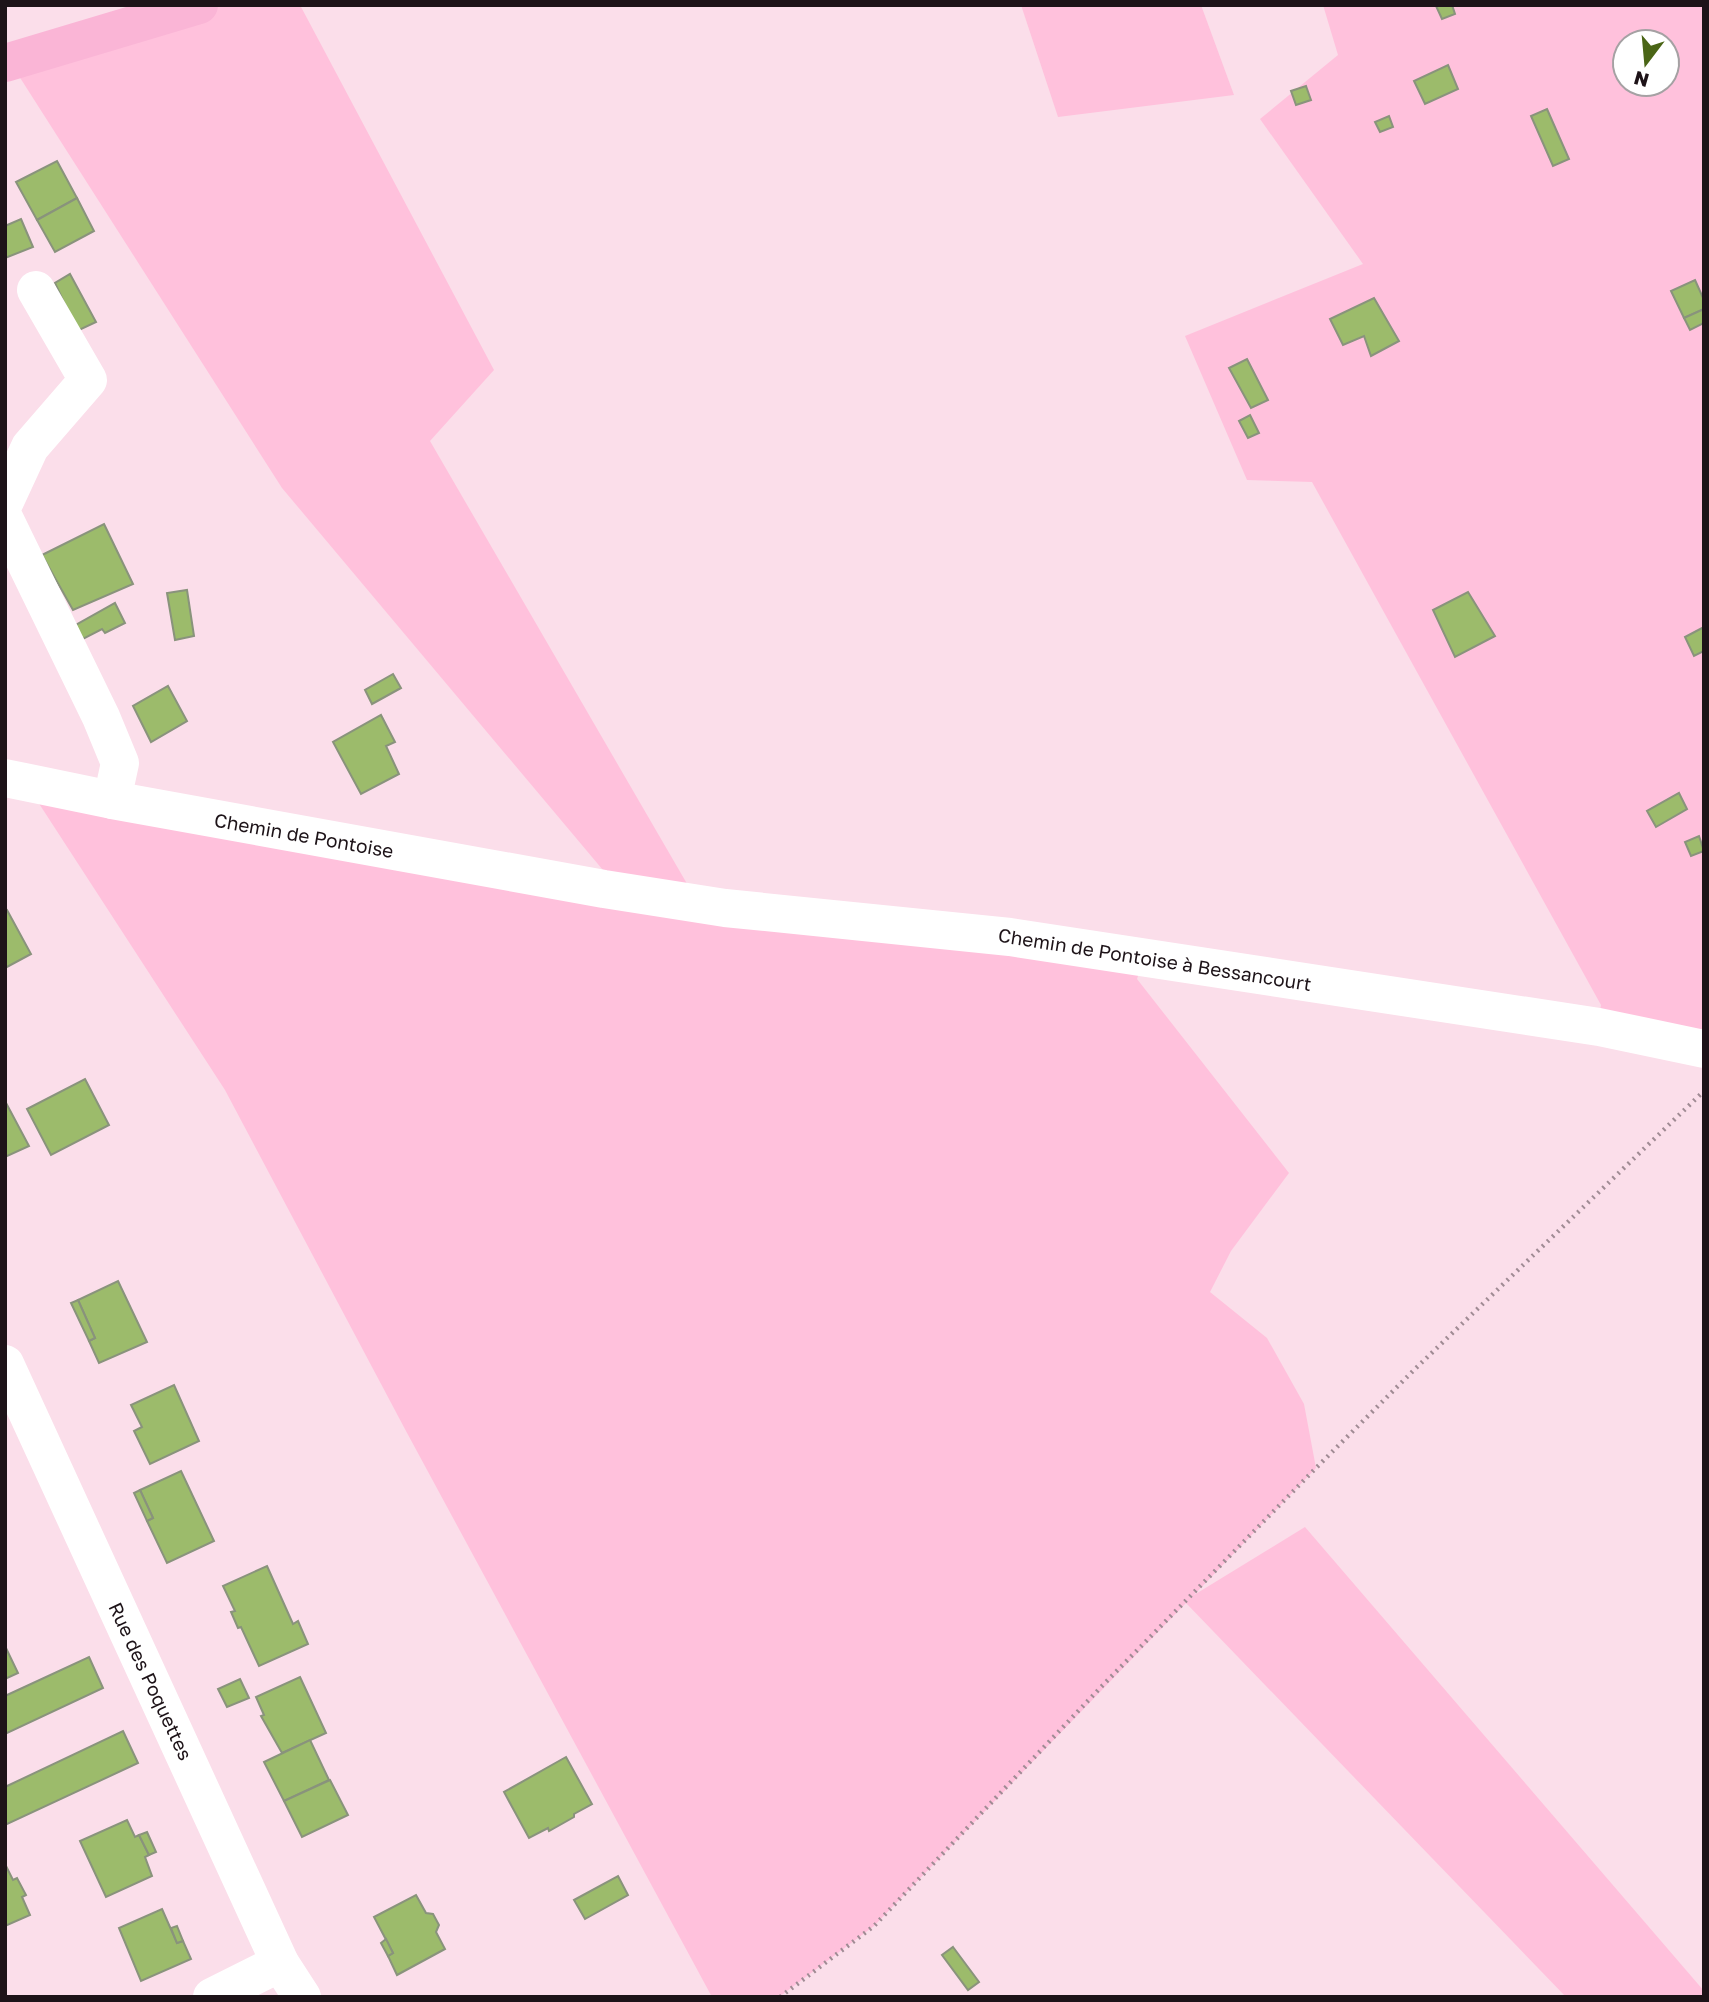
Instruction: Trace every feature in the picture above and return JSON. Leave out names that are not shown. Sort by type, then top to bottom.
[{"type":"main road","points":[[5,63],[199,5]]},
{"type":"street","points":[[5,501],[30,447],[88,380],[36,289]]},
{"type":"street","points":[[5,520],[101,717],[120,763],[112,800]]},
{"type":"street","name":"Chemin de Pontoise","points":[[5,778],[112,800],[604,889]]},
{"type":"street","name":"Chemin de Pontoise à Bessancourt","points":[[604,889],[725,908],[1010,937],[1599,1027],[1704,1049]]},
{"type":"street","name":"Rue des Poquettes","points":[[5,1363],[280,1963],[302,1997]]},
{"type":"street","points":[[212,1997],[280,1963]]},
{"type":"path","points":[[780,1997],[874,1926],[1111,1676],[1366,1418],[1704,1091]]},
{"type":"shaded area","points":[[168,5],[300,5],[494,370],[430,441],[704,913],[1141,967],[1137,979],[1289,1173],[1231,1251],[1210,1292],[1267,1338],[1304,1404],[1316,1468],[1194,1595],[1305,1527],[1704,1991],[1704,1997],[1566,1997],[1186,1603],[874,1926],[779,1997],[712,1997],[225,1090],[25,782],[634,907],[282,488],[10,62]]},
{"type":"shaded area","points":[[1021,5],[1201,5],[1234,95],[1058,117]]},
{"type":"shaded area","points":[[1323,5],[1704,5],[1704,1063],[1595,1042],[1601,1005],[1312,482],[1247,480],[1185,336],[1363,264],[1260,119],[1338,55]]},
{"type":"building","points":[[1452,5],[1455,14],[1442,19],[1436,6]]},
{"type":"building","points":[[1448,65],[1458,89],[1425,104],[1414,81]]},
{"type":"building","points":[[1306,86],[1311,100],[1296,105],[1291,91]]},
{"type":"building","points":[[1547,109],[1569,159],[1553,166],[1531,116]]},
{"type":"building","points":[[1389,116],[1393,127],[1380,132],[1375,122]]},
{"type":"building","points":[[57,161],[77,198],[37,220],[16,182]]},
{"type":"building","points":[[77,198],[94,231],[55,252],[37,220]]},
{"type":"building","points":[[21,219],[33,247],[5,258],[5,226]]},
{"type":"building","points":[[70,274],[96,322],[77,331],[55,283]]},
{"type":"building","points":[[1695,280],[1704,300],[1704,309],[1684,318],[1671,291]]},
{"type":"building","points":[[1374,298],[1399,341],[1371,356],[1364,336],[1343,345],[1330,319]]},
{"type":"building","points":[[1704,309],[1704,323],[1690,330],[1684,318]]},
{"type":"building","points":[[1247,359],[1268,400],[1251,408],[1229,368]]},
{"type":"building","points":[[1250,415],[1259,433],[1248,438],[1239,421]]},
{"type":"building","points":[[104,524],[133,584],[73,610],[42,555]]},
{"type":"building","points":[[187,590],[194,636],[175,640],[167,593]]},
{"type":"building","points":[[1468,592],[1495,636],[1455,657],[1433,610]]},
{"type":"building","points":[[115,603],[125,623],[105,633],[102,629],[81,640],[74,626]]},
{"type":"building","points":[[1704,627],[1704,651],[1694,656],[1685,637]]},
{"type":"building","points":[[393,674],[401,688],[372,704],[365,690]]},
{"type":"building","points":[[168,686],[187,721],[151,742],[133,706]]},
{"type":"building","points":[[381,715],[395,742],[386,746],[399,774],[361,794],[333,742]]},
{"type":"building","points":[[1679,793],[1687,809],[1656,827],[1647,811]]},
{"type":"building","points":[[1699,836],[1704,851],[1691,856],[1685,842]]},
{"type":"building","points":[[7,910],[31,954],[5,968],[5,911]]},
{"type":"building","points":[[85,1079],[109,1125],[51,1155],[27,1109]]},
{"type":"building","points":[[5,1101],[29,1146],[5,1157]]},
{"type":"building","points":[[118,1281],[147,1342],[99,1363],[89,1341],[95,1338],[78,1300]]},
{"type":"building","points":[[78,1300],[95,1338],[89,1341],[71,1303]]},
{"type":"building","points":[[174,1385],[199,1441],[150,1464],[134,1431],[142,1427],[131,1405]]},
{"type":"building","points":[[181,1471],[214,1541],[167,1563],[147,1521],[153,1518],[140,1490]]},
{"type":"building","points":[[140,1490],[153,1518],[147,1521],[134,1493]]},
{"type":"building","points":[[267,1566],[293,1624],[298,1621],[308,1644],[259,1666],[241,1627],[238,1628],[231,1612],[235,1611],[223,1586]]},
{"type":"building","points":[[5,1646],[18,1673],[5,1679]]},
{"type":"building","points":[[89,1657],[103,1688],[5,1734],[5,1696]]},
{"type":"building","points":[[300,1677],[326,1733],[282,1753],[261,1716],[264,1715],[256,1697]]},
{"type":"building","points":[[240,1679],[249,1698],[227,1707],[218,1689]]},
{"type":"building","points":[[123,1731],[138,1763],[5,1825],[5,1787]]},
{"type":"building","points":[[310,1740],[329,1780],[284,1801],[264,1762]]},
{"type":"building","points":[[566,1757],[592,1804],[549,1831],[548,1828],[529,1838],[504,1792]]},
{"type":"building","points":[[330,1780],[348,1815],[302,1837],[284,1801]]},
{"type":"building","points":[[127,1820],[135,1837],[139,1835],[149,1855],[145,1857],[152,1876],[106,1897],[80,1841]]},
{"type":"building","points":[[147,1832],[156,1852],[149,1855],[139,1835]]},
{"type":"building","points":[[5,1864],[13,1880],[17,1878],[26,1895],[22,1897],[30,1915],[5,1926]]},
{"type":"building","points":[[618,1876],[628,1895],[585,1919],[574,1900]]},
{"type":"building","points":[[416,1895],[426,1913],[433,1914],[439,1925],[436,1932],[445,1949],[397,1975],[388,1956],[393,1953],[374,1917]]},
{"type":"building","points":[[162,1909],[177,1943],[183,1941],[191,1959],[141,1981],[119,1928]]},
{"type":"building","points":[[177,1926],[183,1941],[177,1943],[171,1928]]},
{"type":"building","points":[[386,1939],[393,1953],[388,1956],[381,1943]]},
{"type":"building","points":[[953,1947],[979,1982],[968,1990],[942,1955]]}]
